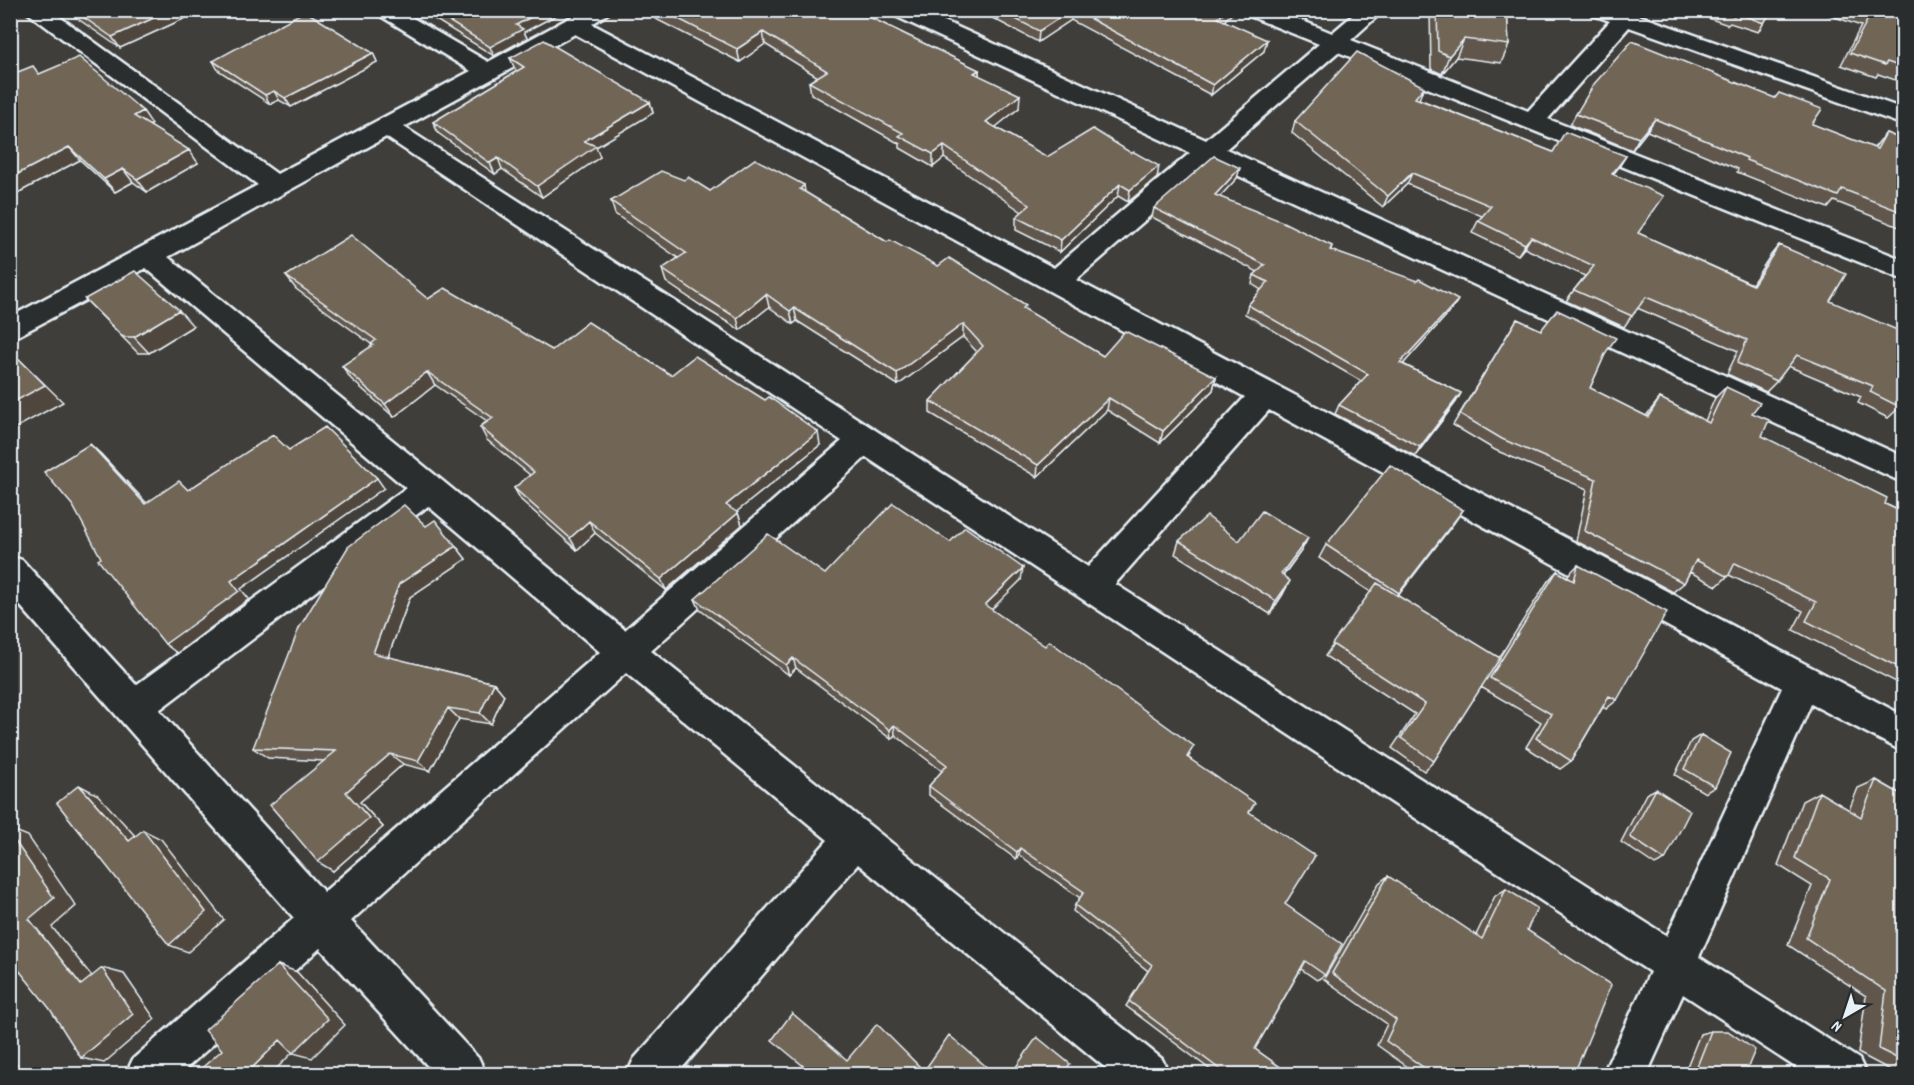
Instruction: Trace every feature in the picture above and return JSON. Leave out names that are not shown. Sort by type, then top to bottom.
[{"type":"street","points":[[35,10],[276,186]]},
{"type":"street","points":[[382,10],[489,72]]},
{"type":"street","points":[[11,330],[602,10]]},
{"type":"street","points":[[901,10],[1904,471]]},
{"type":"street","points":[[1255,10],[1904,271]]},
{"type":"street","points":[[1058,281],[1373,10]]},
{"type":"street","points":[[1601,10],[1904,118]]},
{"type":"street","points":[[1532,122],[1624,19]]},
{"type":"street","points":[[576,25],[1904,735]]},
{"type":"street","points":[[387,127],[1090,587],[1844,1074]]},
{"type":"street","points":[[149,256],[430,487],[627,653],[1147,1074]]},
{"type":"street","points":[[1090,587],[1266,394]]},
{"type":"street","points":[[148,1074],[627,653],[864,440]]},
{"type":"street","points":[[133,708],[430,487]]},
{"type":"street","points":[[10,570],[323,921],[464,1074]]},
{"type":"street","points":[[1625,1074],[1803,682]]},
{"type":"street","points":[[649,1074],[855,838]]},
{"type":"building","points":[[73,10],[171,10],[112,37]]},
{"type":"building","points":[[431,10],[544,10],[516,25],[523,29],[490,47]]},
{"type":"building","points":[[661,10],[855,10],[979,70],[974,73],[1020,95],[986,122],[1047,157],[1093,129],[1131,153],[1134,152],[1159,166],[1130,190],[1120,184],[1061,240],[1016,217],[1030,205],[944,146],[933,154],[899,136],[903,133],[809,82],[827,71],[763,32],[737,49]]},
{"type":"building","points":[[998,10],[1071,10],[1039,31]]},
{"type":"building","points":[[1074,10],[1226,10],[1218,18],[1267,40],[1213,85]]},
{"type":"building","points":[[1437,10],[1507,10],[1509,45],[1464,39],[1449,56],[1438,51]]},
{"type":"building","points":[[1718,10],[1772,10],[1764,23],[1736,13],[1734,16]]},
{"type":"building","points":[[1857,10],[1904,10],[1904,68],[1887,62],[1885,65],[1850,53],[1870,15]]},
{"type":"building","points":[[305,11],[373,53],[285,98],[274,91],[265,95],[213,61]]},
{"type":"building","points":[[544,40],[650,102],[584,141],[596,146],[537,186],[498,158],[490,163],[433,122],[524,67],[510,58]]},
{"type":"building","points":[[1632,41],[1775,98],[1779,93],[1822,109],[1812,124],[1877,149],[1886,133],[1904,140],[1904,213],[1842,189],[1838,196],[1746,160],[1747,158],[1655,119],[1639,138],[1576,114],[1594,84]]},
{"type":"building","points":[[1357,52],[1424,87],[1415,98],[1553,152],[1565,132],[1626,156],[1612,174],[1664,196],[1638,233],[1753,285],[1779,245],[1846,274],[1830,301],[1904,333],[1904,400],[1900,407],[1870,392],[1873,386],[1797,355],[1777,381],[1737,363],[1747,340],[1646,297],[1632,316],[1574,290],[1594,266],[1531,237],[1525,244],[1478,221],[1491,206],[1412,173],[1388,196],[1295,121]]},
{"type":"building","points":[[79,57],[143,111],[134,116],[189,150],[137,179],[123,169],[104,179],[69,147],[10,178],[10,75],[33,66],[39,74]]},
{"type":"building","points":[[1214,156],[1240,168],[1215,195],[1283,222],[1332,246],[1330,250],[1417,281],[1419,279],[1458,300],[1400,363],[1461,393],[1420,447],[1339,405],[1368,374],[1248,305],[1268,282],[1254,275],[1265,265],[1154,208]]},
{"type":"building","points":[[755,159],[804,185],[800,189],[887,242],[890,240],[938,266],[949,258],[1026,305],[1023,308],[1103,356],[1125,331],[1216,377],[1163,431],[1109,398],[1038,465],[930,401],[983,346],[963,324],[897,373],[794,308],[790,311],[766,294],[737,318],[662,269],[686,253],[611,201],[661,171],[684,180],[688,177],[710,191]]},
{"type":"building","points":[[351,235],[428,299],[445,288],[552,350],[588,322],[671,375],[695,356],[765,400],[769,397],[818,432],[726,505],[738,513],[661,579],[589,521],[570,538],[514,488],[534,472],[480,427],[493,418],[427,372],[385,404],[342,366],[373,345],[371,344],[376,340],[286,276]]},
{"type":"building","points":[[135,271],[179,310],[134,337],[123,337],[85,299]]},
{"type":"building","points":[[1557,310],[1616,338],[1606,352],[1590,388],[1648,417],[1660,398],[1709,423],[1726,387],[1760,403],[1752,413],[1769,420],[1762,436],[1887,498],[1885,504],[1904,513],[1904,670],[1806,621],[1816,602],[1735,563],[1728,577],[1696,560],[1684,583],[1585,531],[1596,479],[1502,439],[1460,414],[1517,319],[1541,330]]},
{"type":"building","points":[[20,360],[45,385],[10,404],[10,365]]},
{"type":"building","points":[[325,427],[377,478],[231,581],[239,591],[165,644],[98,560],[101,558],[73,506],[44,472],[90,444],[145,504],[179,481],[188,490],[273,435],[289,450]]},
{"type":"building","points":[[1390,465],[1463,510],[1399,593],[1326,545]]},
{"type":"building","points":[[893,503],[950,542],[965,527],[1023,568],[985,605],[1045,646],[1049,641],[1194,746],[1187,757],[1255,803],[1249,812],[1315,856],[1285,904],[1342,944],[1325,975],[1305,961],[1255,1049],[1290,1074],[1226,1074],[1129,1001],[1152,965],[1075,905],[1084,892],[1020,848],[1017,852],[929,786],[947,765],[894,725],[890,730],[793,658],[786,665],[695,599],[768,534],[825,574]]},
{"type":"building","points":[[404,505],[426,526],[435,520],[456,546],[399,584],[373,653],[494,683],[480,713],[448,708],[418,761],[390,754],[346,792],[369,818],[318,862],[270,805],[336,751],[253,748],[299,628],[348,547]]},
{"type":"building","points":[[1262,511],[1308,538],[1281,574],[1290,581],[1276,601],[1179,541],[1207,516],[1239,541]]},
{"type":"building","points":[[1578,565],[1667,612],[1617,700],[1609,696],[1571,761],[1536,738],[1551,714],[1490,678],[1557,571],[1574,581]]},
{"type":"building","points":[[1377,583],[1500,658],[1434,761],[1401,738],[1425,704],[1332,644]]},
{"type":"building","points":[[1701,735],[1731,753],[1715,787],[1684,769]]},
{"type":"building","points":[[1876,780],[1904,796],[1904,1062],[1879,1049],[1886,991],[1806,938],[1830,879],[1795,858],[1819,792],[1861,817]]},
{"type":"building","points":[[79,785],[129,841],[143,830],[206,912],[169,945],[57,803]]},
{"type":"building","points":[[1656,789],[1690,811],[1665,860],[1630,837]]},
{"type":"building","points":[[10,834],[54,898],[29,919],[81,985],[102,968],[133,1014],[81,1058],[50,1009],[10,959]]},
{"type":"building","points":[[1388,876],[1482,939],[1506,889],[1537,908],[1527,930],[1611,985],[1574,1074],[1424,1074],[1427,1070],[1386,1041],[1396,1020],[1332,973]]},
{"type":"building","points":[[278,965],[328,1019],[293,1053],[280,1040],[246,1074],[195,1074],[222,1050],[205,1030]]},
{"type":"building","points":[[792,1013],[847,1060],[877,1024],[924,1071],[949,1035],[995,1074],[813,1074],[772,1040]]},
{"type":"building","points":[[1711,1031],[1728,1031],[1755,1050],[1745,1074],[1694,1074]]},
{"type":"building","points":[[1037,1037],[1070,1064],[1063,1074],[1011,1074]]}]
